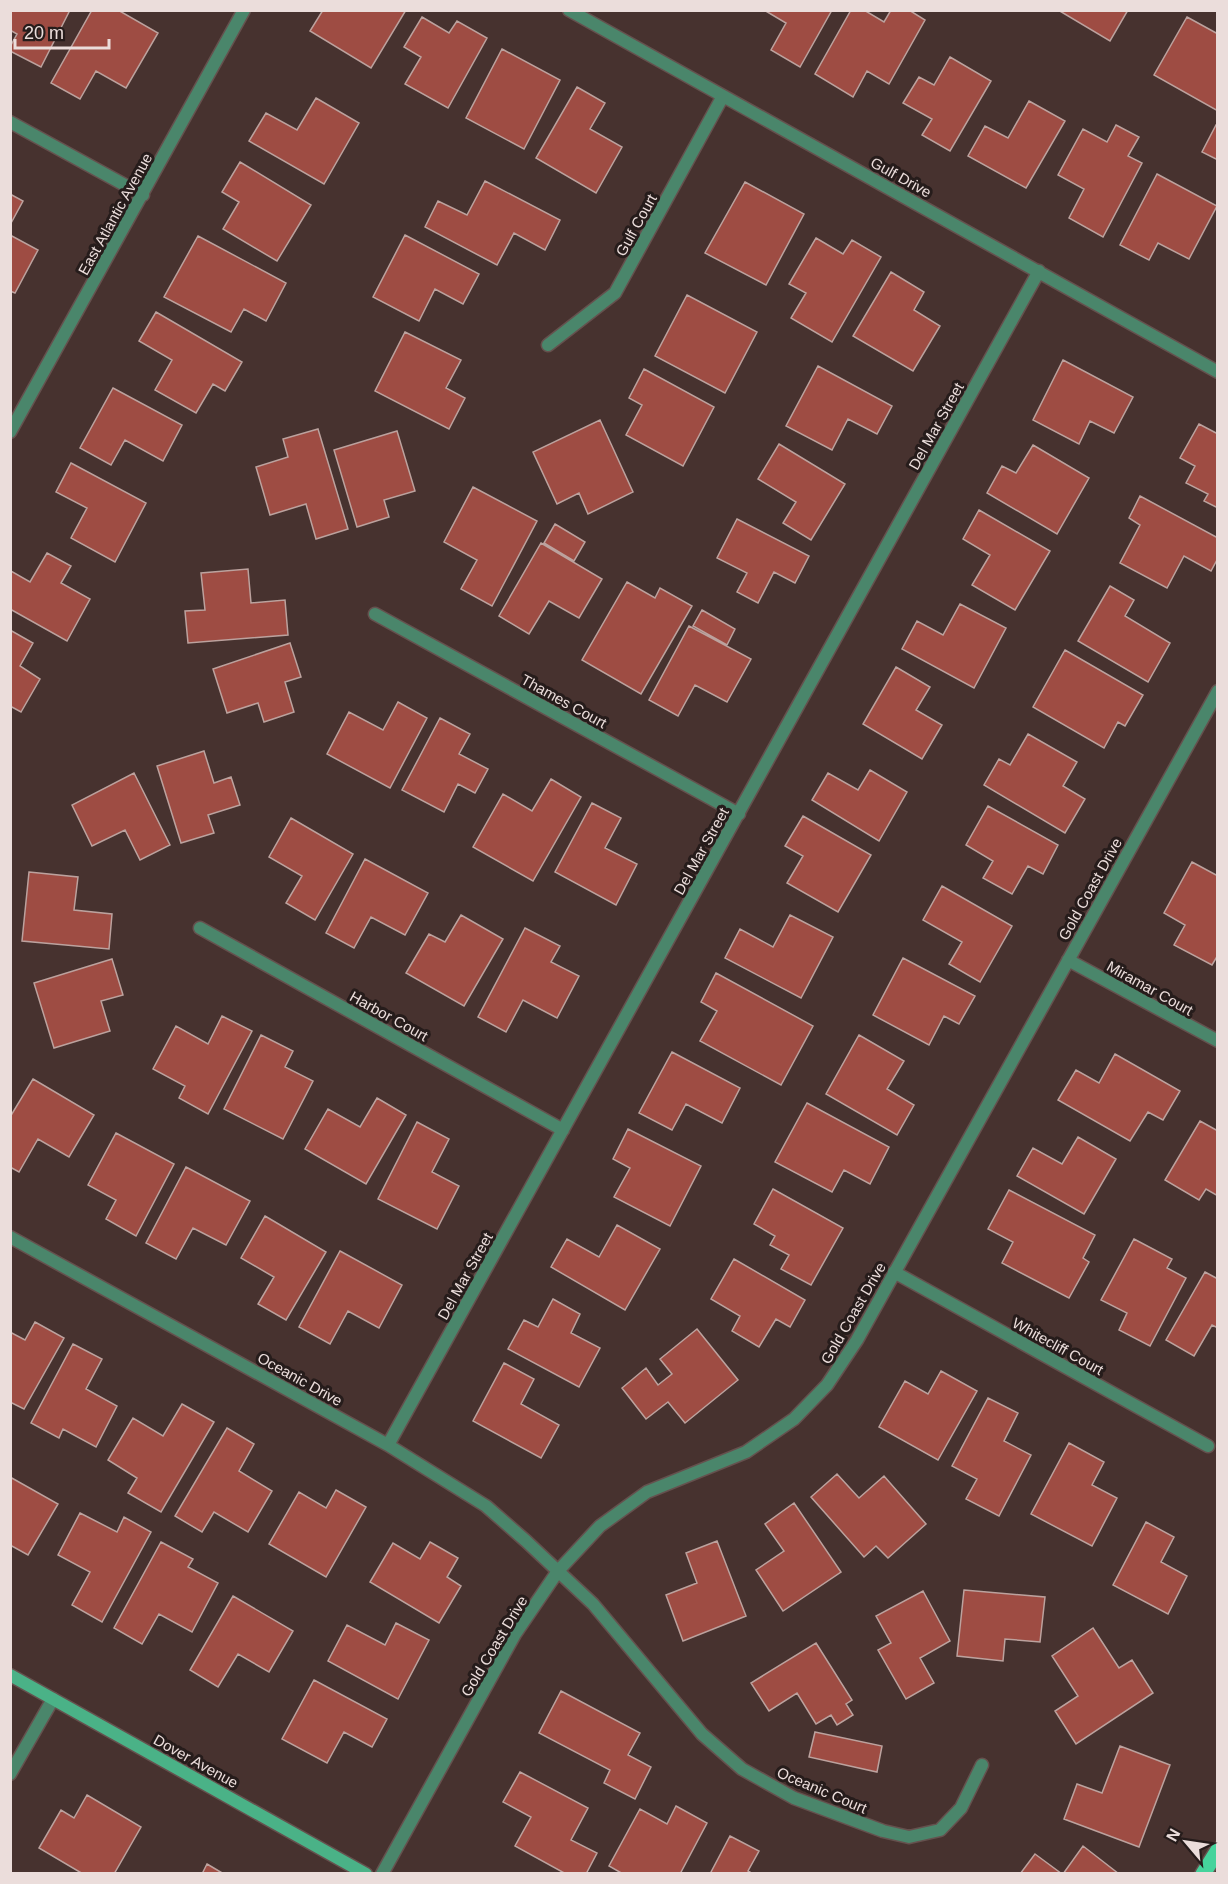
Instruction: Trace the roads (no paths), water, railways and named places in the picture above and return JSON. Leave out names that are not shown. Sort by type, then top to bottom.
[{"type":"main road","name":"Dover Avenue","points":[[10,1675],[366,1874]]},
{"type":"main road","points":[[1203,1874],[1218,1850]]},
{"type":"street","name":"East Atlantic Avenue","points":[[10,432],[244,10]]},
{"type":"street","name":"Gulf Drive","points":[[569,10],[1218,372]]},
{"type":"street","name":"Gulf Court","points":[[548,345],[615,293],[723,96]]},
{"type":"street","points":[[10,122],[143,195]]},
{"type":"street","name":"Del Mar Street","points":[[388,1445],[1039,271]]},
{"type":"street","name":"Thames Court","points":[[375,614],[739,814]]},
{"type":"street","name":"Gold Coast Drive","points":[[381,1874],[515,1634],[558,1571],[600,1526],[648,1492],[746,1452],[794,1419],[827,1385],[857,1340],[1218,691]]},
{"type":"street","name":"Harbor Court","points":[[200,928],[563,1130]]},
{"type":"street","name":"Miramar Court","points":[[1068,960],[1218,1041]]},
{"type":"street","name":"Oceanic Drive","points":[[10,1237],[388,1445],[486,1506],[558,1571]]},
{"type":"street","name":"Whitecliff Court","points":[[894,1272],[1208,1446]]},
{"type":"street","name":"Oceanic Court","points":[[558,1571],[593,1604],[702,1734],[742,1769],[794,1798],[883,1831],[909,1837],[940,1830],[961,1808],[982,1765]]},
{"type":"street","points":[[10,1774],[52,1699]]}]
